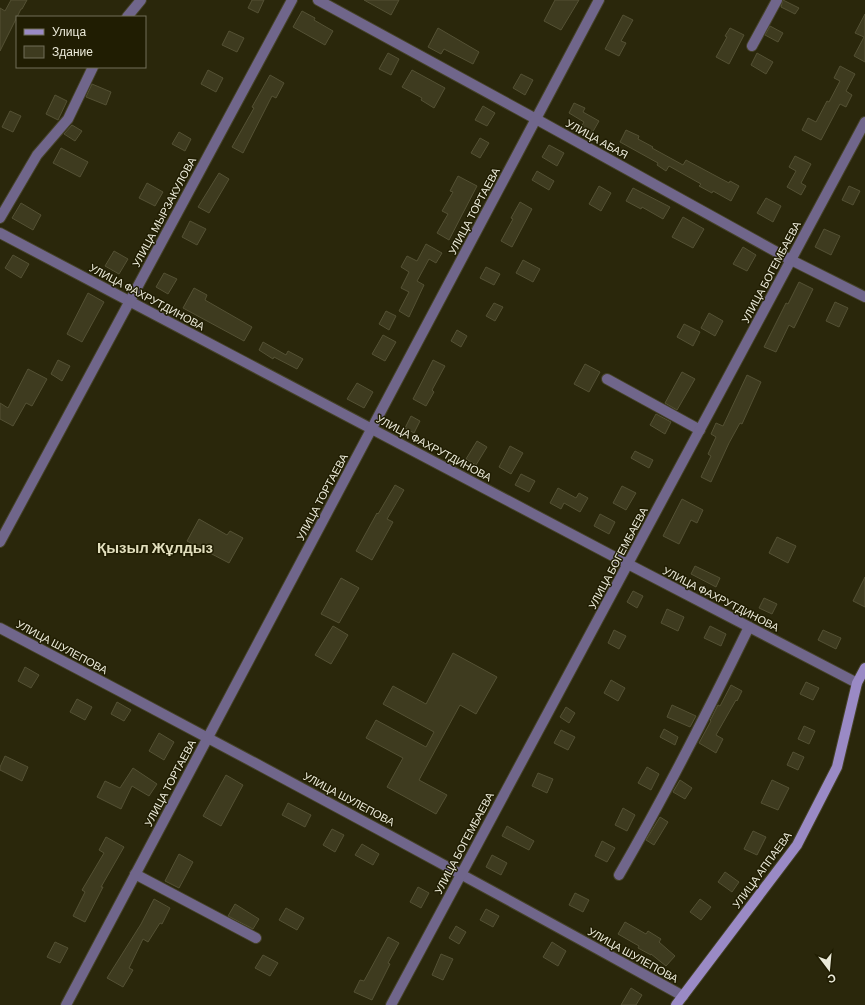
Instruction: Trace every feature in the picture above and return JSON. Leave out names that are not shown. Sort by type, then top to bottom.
[{"type":"main road","name":"УЛИЦА АППАЕВА","points":[[676,1005],[798,845],[837,767],[857,683],[865,668]]},
{"type":"street","points":[[128,16],[141,0]]},
{"type":"street","name":"УЛИЦА МЫРЗАКУЛОВА","points":[[0,542],[292,0]]},
{"type":"street","name":"УЛИЦА АБАЯ","points":[[318,0],[791,260],[865,297]]},
{"type":"street","name":"УЛИЦА ТОРТАЕВА","points":[[66,1005],[599,0]]},
{"type":"street","points":[[752,46],[777,0]]},
{"type":"street","points":[[0,218],[37,155],[68,119],[93,68]]},
{"type":"street","name":"УЛИЦА БОГЕМБАЕВА","points":[[391,1005],[865,122]]},
{"type":"street","name":"УЛИЦА ФАХРУТДИНОВА","points":[[0,234],[857,683]]},
{"type":"street","points":[[607,379],[700,430]]},
{"type":"street","points":[[619,875],[654,816],[697,734],[749,627]]},
{"type":"street","name":"УЛИЦА ШУЛЕПОВА","points":[[0,628],[208,737],[462,874],[683,996]]},
{"type":"street","points":[[135,874],[256,938]]},
{"type":"building","points":[[11,0],[27,0],[18,16],[16,16],[16,19],[0,51],[0,8],[5,11]]},
{"type":"building","points":[[252,0],[264,0],[258,13],[248,8]]},
{"type":"building","points":[[364,0],[399,0],[391,15]]},
{"type":"building","points":[[555,0],[579,0],[561,30],[544,21]]},
{"type":"building","points":[[783,0],[799,8],[795,14],[781,7]]},
{"type":"building","points":[[302,11],[333,31],[325,45],[293,27]]},
{"type":"building","points":[[865,14],[865,62],[854,56],[864,37],[855,33]]},
{"type":"building","points":[[623,15],[633,20],[621,41],[626,43],[619,56],[605,49]]},
{"type":"building","points":[[770,26],[783,33],[778,42],[765,35]]},
{"type":"building","points":[[438,28],[479,52],[473,64],[444,49],[441,54],[428,47]]},
{"type":"building","points":[[730,28],[744,35],[729,64],[716,57],[727,37],[725,36]]},
{"type":"building","points":[[229,31],[244,38],[237,52],[222,45]]},
{"type":"building","points":[[388,53],[399,59],[391,75],[379,69]]},
{"type":"building","points":[[757,53],[773,62],[766,74],[751,65]]},
{"type":"building","points":[[840,66],[855,74],[846,91],[852,95],[846,107],[840,104],[821,140],[802,130],[808,118],[816,122],[827,101],[829,102],[840,81],[834,78]]},
{"type":"building","points":[[208,70],[223,78],[216,92],[201,84]]},
{"type":"building","points":[[412,70],[445,88],[434,108],[421,100],[422,98],[402,87]]},
{"type":"building","points":[[521,74],[533,80],[525,95],[513,88]]},
{"type":"building","points":[[270,75],[284,83],[276,98],[272,96],[243,153],[232,147],[254,108],[252,107]]},
{"type":"building","points":[[92,84],[111,92],[106,105],[86,97]]},
{"type":"building","points":[[55,95],[67,101],[58,120],[46,114]]},
{"type":"building","points":[[574,103],[585,108],[583,112],[599,121],[591,135],[580,129],[584,122],[569,113]]},
{"type":"building","points":[[483,106],[495,113],[487,126],[475,120]]},
{"type":"building","points":[[10,111],[21,116],[13,132],[2,127]]},
{"type":"building","points":[[72,125],[82,131],[75,141],[64,134]]},
{"type":"building","points":[[626,130],[639,136],[638,139],[653,147],[652,148],[683,165],[686,160],[729,183],[730,181],[739,186],[731,201],[713,191],[712,193],[699,186],[701,184],[669,166],[666,171],[657,165],[658,163],[620,142]]},
{"type":"building","points":[[179,132],[191,139],[185,151],[172,144]]},
{"type":"building","points":[[480,138],[489,143],[480,158],[471,153]]},
{"type":"building","points":[[549,145],[564,153],[557,166],[542,157]]},
{"type":"building","points":[[61,148],[88,162],[80,177],[53,163]]},
{"type":"building","points":[[795,156],[811,164],[801,183],[806,186],[801,195],[787,187],[796,171],[789,167]]},
{"type":"building","points":[[537,171],[554,181],[549,190],[532,180]]},
{"type":"building","points":[[219,173],[229,179],[209,213],[198,207]]},
{"type":"building","points":[[458,176],[477,186],[449,240],[437,233],[448,214],[442,211],[453,192],[450,191]]},
{"type":"building","points":[[147,183],[163,192],[155,206],[139,198]]},
{"type":"building","points":[[599,186],[611,193],[601,211],[589,204]]},
{"type":"building","points":[[849,186],[860,191],[853,205],[842,200]]},
{"type":"building","points":[[633,188],[670,207],[663,219],[642,207],[641,209],[626,201]]},
{"type":"building","points":[[766,198],[781,206],[773,222],[757,213]]},
{"type":"building","points":[[520,202],[532,209],[512,247],[501,241]]},
{"type":"building","points":[[21,203],[41,215],[33,230],[12,218]]},
{"type":"building","points":[[683,217],[704,229],[693,248],[672,237]]},
{"type":"building","points":[[190,221],[206,229],[197,245],[182,237]]},
{"type":"building","points":[[824,229],[840,236],[831,255],[815,247]]},
{"type":"building","points":[[426,244],[442,253],[436,263],[429,259],[417,281],[424,285],[409,317],[399,311],[409,292],[401,288],[409,272],[401,267],[407,256],[417,261]]},
{"type":"building","points":[[743,247],[756,255],[747,271],[733,264]]},
{"type":"building","points":[[114,251],[128,259],[119,274],[105,266]]},
{"type":"building","points":[[13,255],[29,264],[21,278],[5,268]]},
{"type":"building","points":[[523,260],[540,269],[533,282],[516,273]]},
{"type":"building","points":[[486,267],[500,274],[494,285],[480,278]]},
{"type":"building","points":[[164,273],[177,279],[168,294],[156,287]]},
{"type":"building","points":[[799,282],[813,289],[794,328],[789,325],[776,352],[764,347],[786,303],[788,304]]},
{"type":"building","points":[[194,288],[207,295],[205,300],[252,327],[244,341],[183,308]]},
{"type":"building","points":[[88,293],[104,302],[82,342],[67,334]]},
{"type":"building","points":[[835,302],[848,308],[839,327],[826,321]]},
{"type":"building","points":[[494,303],[503,307],[495,321],[486,316]]},
{"type":"building","points":[[386,311],[396,316],[389,330],[379,324]]},
{"type":"building","points":[[709,313],[723,321],[715,336],[701,328]]},
{"type":"building","points":[[684,324],[700,332],[693,346],[677,337]]},
{"type":"building","points":[[457,330],[467,336],[461,347],[451,341]]},
{"type":"building","points":[[383,335],[396,342],[385,361],[372,354]]},
{"type":"building","points":[[263,342],[286,355],[288,351],[303,359],[297,369],[274,357],[273,359],[259,350]]},
{"type":"building","points":[[58,360],[70,366],[62,381],[51,374]]},
{"type":"building","points":[[433,360],[445,366],[432,390],[434,392],[426,406],[413,399]]},
{"type":"building","points":[[585,364],[600,372],[589,392],[574,384]]},
{"type":"building","points":[[28,369],[47,379],[32,406],[26,403],[13,426],[0,419],[0,403],[8,408]]},
{"type":"building","points":[[682,372],[695,379],[677,410],[665,403]]},
{"type":"building","points":[[747,375],[761,382],[742,424],[740,423],[729,443],[711,482],[701,477],[711,456],[708,454],[716,437],[711,434],[716,423],[723,426]]},
{"type":"building","points":[[357,383],[373,392],[364,408],[347,399]]},
{"type":"building","points":[[656,414],[671,422],[665,434],[650,425]]},
{"type":"building","points":[[411,416],[420,421],[414,433],[405,428]]},
{"type":"building","points":[[477,441],[487,447],[476,465],[466,459]]},
{"type":"building","points":[[510,446],[523,453],[511,474],[499,467]]},
{"type":"building","points":[[635,451],[653,460],[649,468],[631,458]]},
{"type":"building","points":[[521,474],[535,481],[529,492],[515,485]]},
{"type":"building","points":[[395,485],[404,490],[387,519],[393,522],[372,560],[356,551],[377,513],[378,514]]},
{"type":"building","points":[[622,486],[636,493],[626,510],[613,503]]},
{"type":"building","points":[[558,488],[576,498],[579,493],[588,498],[580,512],[564,503],[561,509],[550,503]]},
{"type":"building","points":[[682,499],[703,510],[697,523],[691,520],[679,544],[663,536]]},
{"type":"building","points":[[600,514],[615,522],[609,534],[594,526]]},
{"type":"building","points":[[199,519],[227,535],[230,531],[243,538],[229,563],[187,541]]},
{"type":"building","points":[[777,537],[796,546],[788,563],[769,553]]},
{"type":"building","points":[[695,566],[720,578],[716,587],[691,574]]},
{"type":"building","points":[[865,577],[865,607],[853,601]]},
{"type":"building","points":[[341,578],[359,588],[339,623],[321,614]]},
{"type":"building","points":[[633,591],[643,596],[637,608],[627,602]]},
{"type":"building","points":[[764,598],[777,604],[772,614],[759,608]]},
{"type":"building","points":[[667,609],[684,617],[678,631],[661,623]]},
{"type":"building","points":[[333,626],[348,635],[331,664],[315,655]]},
{"type":"building","points":[[710,626],[726,634],[721,646],[704,638]]},
{"type":"building","points":[[614,630],[626,636],[619,649],[608,643]]},
{"type":"building","points":[[823,630],[841,638],[836,649],[818,640]]},
{"type":"building","points":[[453,653],[497,677],[476,714],[460,705],[419,780],[447,795],[436,814],[387,787],[403,758],[366,738],[376,720],[426,747],[434,732],[383,704],[393,686],[426,704]]},
{"type":"building","points":[[25,667],[39,675],[31,688],[18,681]]},
{"type":"building","points":[[611,680],[625,688],[618,701],[604,693]]},
{"type":"building","points":[[806,682],[819,688],[813,700],[800,694]]},
{"type":"building","points":[[731,685],[742,691],[716,735],[723,739],[716,753],[699,743],[718,705],[720,706]]},
{"type":"building","points":[[77,699],[92,707],[85,720],[70,712]]},
{"type":"building","points":[[117,702],[131,710],[124,721],[111,714]]},
{"type":"building","points":[[672,705],[696,716],[690,727],[667,717]]},
{"type":"building","points":[[566,707],[575,713],[569,723],[560,717]]},
{"type":"building","points":[[804,726],[815,731],[809,744],[798,739]]},
{"type":"building","points":[[664,729],[678,737],[675,745],[660,737]]},
{"type":"building","points":[[561,730],[575,737],[568,750],[554,743]]},
{"type":"building","points":[[159,733],[174,742],[164,760],[149,751]]},
{"type":"building","points":[[793,752],[804,757],[798,770],[787,765]]},
{"type":"building","points":[[5,756],[28,767],[22,781],[0,770]]},
{"type":"building","points":[[647,767],[659,774],[651,790],[638,783]]},
{"type":"building","points":[[133,768],[157,784],[149,796],[132,786],[121,809],[97,797],[105,781],[120,788]]},
{"type":"building","points":[[538,773],[553,779],[547,793],[532,786]]},
{"type":"building","points":[[226,775],[243,785],[221,826],[203,816]]},
{"type":"building","points":[[680,780],[692,788],[685,799],[673,792]]},
{"type":"building","points":[[772,780],[789,788],[778,810],[761,803]]},
{"type":"building","points":[[288,803],[311,815],[305,827],[282,815]]},
{"type":"building","points":[[623,808],[635,815],[627,831],[615,825]]},
{"type":"building","points":[[660,817],[668,822],[654,845],[646,840]]},
{"type":"building","points":[[507,826],[534,841],[529,850],[502,836]]},
{"type":"building","points":[[332,829],[344,835],[335,852],[323,845]]},
{"type":"building","points":[[753,831],[766,837],[757,855],[744,849]]},
{"type":"building","points":[[106,837],[124,847],[101,887],[103,887],[85,922],[73,916],[85,892],[82,890],[104,853],[99,850]]},
{"type":"building","points":[[602,841],[615,848],[607,862],[595,856]]},
{"type":"building","points":[[362,844],[379,854],[373,865],[355,855]]},
{"type":"building","points":[[179,854],[193,862],[179,888],[165,881]]},
{"type":"building","points":[[492,855],[507,863],[501,875],[486,867]]},
{"type":"building","points":[[725,872],[739,882],[732,892],[718,882]]},
{"type":"building","points":[[418,887],[429,893],[421,908],[410,902]]},
{"type":"building","points":[[575,893],[589,900],[583,912],[569,905]]},
{"type":"building","points":[[154,899],[170,908],[162,924],[160,923],[148,942],[143,939],[129,968],[133,970],[123,987],[107,978],[141,924]]},
{"type":"building","points":[[700,899],[711,907],[701,920],[690,912]]},
{"type":"building","points":[[235,904],[259,919],[253,929],[228,916]]},
{"type":"building","points":[[286,908],[304,918],[297,930],[279,920]]},
{"type":"building","points":[[486,909],[499,916],[493,927],[480,920]]},
{"type":"building","points":[[625,922],[646,934],[648,931],[661,939],[659,942],[675,956],[666,966],[651,954],[638,948],[639,946],[618,934]]},
{"type":"building","points":[[456,926],[466,932],[459,944],[449,938]]},
{"type":"building","points":[[388,937],[399,943],[388,963],[390,964],[372,1000],[354,992],[360,980],[364,981]]},
{"type":"building","points":[[55,942],[68,948],[60,963],[47,957]]},
{"type":"building","points":[[552,942],[566,951],[558,966],[543,957]]},
{"type":"building","points":[[441,954],[453,959],[443,980],[432,975]]},
{"type":"building","points":[[263,955],[278,963],[270,976],[255,968]]},
{"type":"building","points":[[631,988],[642,995],[636,1005],[621,1005]]},
{"type":"district","name":"Қызыл Жұлдыз","points":[[155,548]]}]
